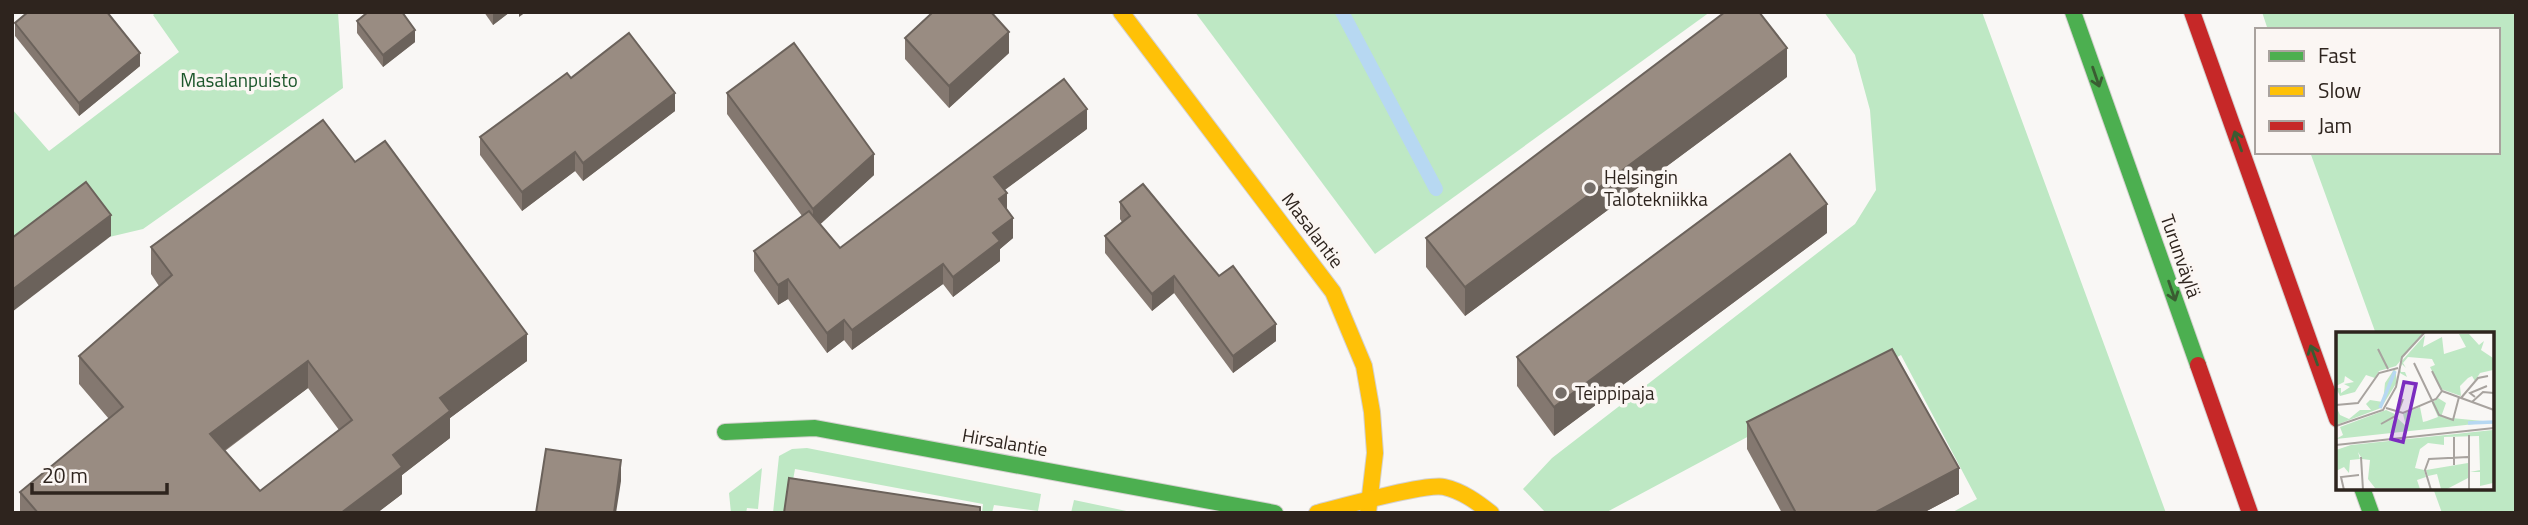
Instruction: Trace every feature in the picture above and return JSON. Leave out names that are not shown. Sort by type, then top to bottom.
[{"type":"main road","name":"Masalantie","points":[[1121,12],[1333,292],[1364,366],[1372,412],[1375,453],[1369,506]]},
{"type":"main road","name":"Turunväylä","points":[[2073,12],[2250,513]]},
{"type":"main road","points":[[2192,12],[2336,416]]},
{"type":"main road","name":"Hirsalantie","points":[[725,432],[815,428],[1275,513]]},
{"type":"main road","points":[[1317,513],[1369,506],[1442,486],[1475,500],[1491,513]]},
{"type":"main road","points":[[2363,490],[2371,513]]},
{"type":"green space","name":"Masalanpuisto","points":[[157,12],[338,12],[343,88],[143,229],[12,260],[12,109],[49,151],[179,52],[153,15]]},
{"type":"green space","points":[[1195,12],[1710,12],[1375,254]]},
{"type":"green space","points":[[1824,12],[1982,12],[2166,513],[1951,513],[1977,499],[1901,355],[1605,513],[1546,513],[1523,489],[1552,458],[1855,224],[1876,190],[1870,110],[1855,55]]},
{"type":"green space","points":[[2262,12],[2516,12],[2516,513],[2442,513],[2434,490],[2493,490],[2493,332],[2375,332],[2311,154],[2500,154],[2500,28],[2267,28]]},
{"type":"green space","points":[[807,448],[1041,494],[1038,511],[994,505],[992,513],[982,513],[983,504],[795,469],[787,513],[773,513],[779,456],[792,449]]},
{"type":"green space","points":[[762,468],[758,509],[747,508],[746,513],[731,513],[729,493]]},
{"type":"green space","points":[[1074,500],[1136,513],[1071,513]]},
{"type":"building","points":[[28,12],[107,12],[140,53],[79,103],[15,23]]},
{"type":"building","points":[[368,12],[402,12],[415,30],[383,55],[357,21]]},
{"type":"building","points":[[933,12],[991,12],[1009,32],[949,86],[905,38]]},
{"type":"building","points":[[1725,12],[1759,12],[1787,48],[1465,287],[1426,238]]},
{"type":"building","points":[[629,33],[675,93],[583,163],[575,152],[522,192],[480,137],[567,73],[571,78]]},
{"type":"building","points":[[794,43],[874,154],[813,209],[727,93]]},
{"type":"building","points":[[1064,79],[1087,109],[994,177],[1007,193],[999,199],[1013,218],[993,233],[1000,241],[953,277],[943,264],[852,330],[844,320],[827,333],[788,279],[778,285],[754,251],[809,211],[840,248]]},
{"type":"building","points":[[323,120],[355,162],[385,141],[527,334],[440,398],[450,411],[393,455],[402,467],[341,513],[38,513],[20,492],[123,407],[79,356],[172,275],[151,247]],"holes":[[[308,361],[352,420],[260,491],[210,434]]]},
{"type":"building","points":[[1790,154],[1827,204],[1554,407],[1517,357]]},
{"type":"building","points":[[86,182],[111,215],[12,290],[12,238]]},
{"type":"building","points":[[1143,184],[1219,276],[1233,266],[1276,324],[1233,356],[1174,276],[1152,294],[1105,236],[1130,216],[1120,202]]},
{"type":"building","points":[[1892,349],[1959,468],[1874,513],[1796,513],[1747,422]]},
{"type":"building","points":[[546,449],[621,460],[614,513],[536,513]]},
{"type":"building","points":[[789,478],[980,507],[980,513],[784,513]]},
{"type":"waterway","points":[[1342,12],[1436,189]]},
{"type":"traffic: fast","points":[[2073,12],[2198,365]]},
{"type":"traffic: fast","points":[[725,432],[815,428],[1275,513]]},
{"type":"traffic: fast","points":[[2363,490],[2371,513]]},
{"type":"traffic: slow","points":[[1121,12],[1333,292],[1364,366],[1372,412],[1375,453],[1368,513]]},
{"type":"traffic: slow","points":[[1317,513],[1382,496],[1434,487],[1457,491],[1491,513]]},
{"type":"traffic: jam","points":[[2192,12],[2336,416]]},
{"type":"traffic: jam","points":[[2198,365],[2250,513]]},
{"type":"place","name":"Helsingin Talotekniikka","points":[[1590,188]]},
{"type":"place","name":"Teippipaja","points":[[1561,393]]}]
